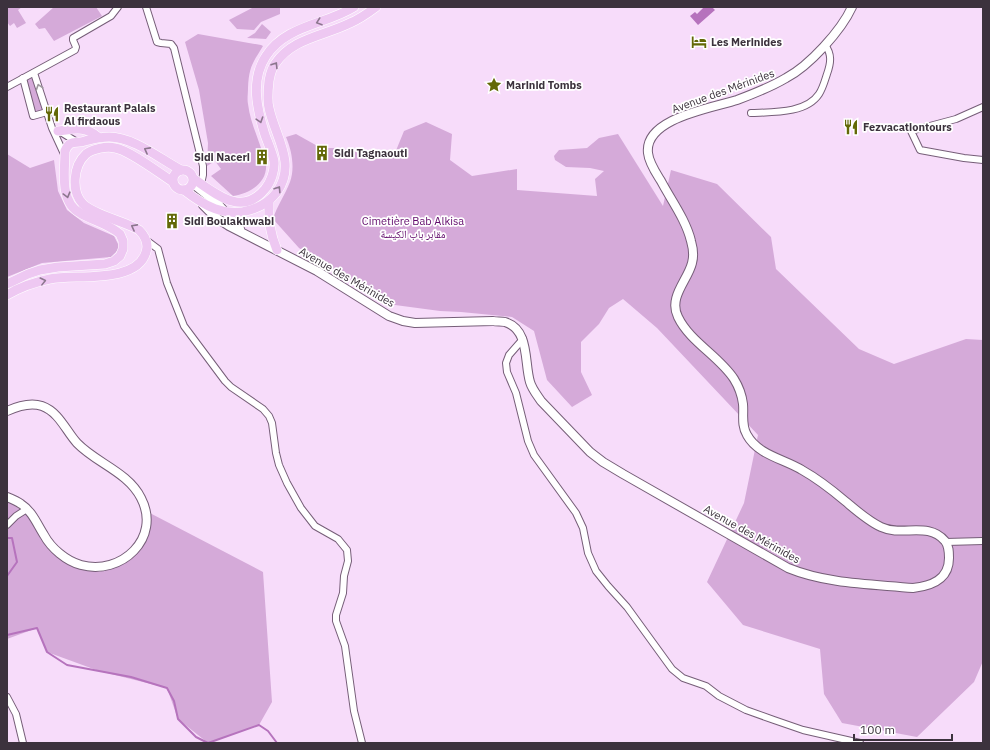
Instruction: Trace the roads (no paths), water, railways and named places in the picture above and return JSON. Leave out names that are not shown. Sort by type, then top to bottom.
[{"type":"main road","points":[[196,182],[221,197],[233,202],[249,200],[263,192],[270,182],[274,165],[257,110],[256,100],[258,73],[263,61],[276,44],[289,34],[337,16],[354,7]]},
{"type":"main road","points":[[7,295],[32,284],[49,279],[108,275],[128,271],[142,260],[147,249],[146,240],[142,233],[135,227],[90,209],[82,203],[78,196],[75,187],[75,174],[82,158],[101,148],[116,148],[129,154],[173,182],[178,188],[184,190],[204,205],[211,208],[226,212],[236,212],[250,210],[268,201],[282,183],[286,170],[284,154],[271,116],[268,100],[269,83],[274,64],[286,51],[298,43],[350,24],[376,7]]},
{"type":"main road","name":"Avenue des Mérinides","points":[[204,205],[221,220],[317,271],[389,316],[402,321],[415,323],[493,321],[505,322],[512,326],[523,339],[530,382],[535,391],[541,400],[590,452],[623,474],[788,568],[805,575],[824,579],[913,588],[926,587],[936,582],[944,575],[949,563],[949,550],[946,542],[939,536],[922,530],[898,531],[883,528],[866,519],[830,488],[807,473],[768,454],[752,443],[745,433],[742,420],[743,405],[739,389],[733,378],[724,367],[684,328],[676,314],[675,304],[677,293],[692,264],[692,242],[687,228],[654,171],[649,159],[648,148],[653,135],[660,128],[676,119],[692,113],[737,100],[785,79],[801,68],[825,45],[842,25],[852,7]]},
{"type":"main road","points":[[55,129],[91,131],[98,138]]},
{"type":"main road","points":[[7,284],[40,270],[110,263],[118,259],[122,253],[123,241],[120,234],[116,230],[77,212],[69,202],[65,186],[65,155],[67,146],[71,143],[98,138],[112,137],[124,139],[149,151],[181,170],[189,171],[193,175],[196,182],[226,212],[242,231]]},
{"type":"main road","points":[[173,182],[174,174],[181,170]]},
{"type":"main road","points":[[184,190],[190,188],[196,182]]},
{"type":"main road","points":[[268,201],[270,231],[277,250]]},
{"type":"main road","points":[[7,411],[20,406],[32,404],[42,406],[50,410],[60,419],[78,444],[93,457],[122,476],[136,490],[145,510],[145,527],[143,536],[136,549],[126,558],[116,563],[105,566],[80,565],[63,556],[50,545],[27,509],[20,503],[7,497]]},
{"type":"street","points":[[7,87],[75,50],[76,47],[72,40],[73,38],[111,16],[118,7]]},
{"type":"street","points":[[146,7],[157,42],[171,44],[174,48],[203,166],[203,175],[196,182]]},
{"type":"street","points":[[750,113],[777,112],[798,109],[811,102],[819,94],[830,66],[830,55],[825,45]]},
{"type":"street","points":[[34,73],[47,112],[65,155]]},
{"type":"street","points":[[23,78],[33,116],[47,112]]},
{"type":"street","points":[[983,107],[956,119],[911,131],[920,150],[983,160]]},
{"type":"street","points":[[55,129],[78,142]]},
{"type":"street","points":[[146,240],[158,249],[167,283],[184,326],[190,335],[225,381],[231,387],[263,409],[269,416],[272,423],[279,465],[287,483],[309,520],[315,526],[338,538],[346,550],[348,561],[344,576],[343,593],[336,615],[336,621],[344,639],[354,711],[362,743]]},
{"type":"street","points":[[523,339],[509,355],[506,362],[507,372],[516,393],[528,441],[534,455],[576,513],[583,528],[588,553],[596,571],[627,607],[672,669],[683,678],[706,686],[719,696],[746,710],[803,730],[860,743]]},
{"type":"street","points":[[7,525],[16,516],[27,509]]},
{"type":"street","points":[[946,542],[983,541]]},
{"type":"street","points":[[7,697],[16,714],[23,743]]},
{"type":"waterway","points":[[7,538],[12,538],[17,562],[7,576]]},
{"type":"waterway","points":[[7,635],[37,628],[47,652],[67,665],[131,677],[167,688],[174,701],[178,719],[196,737],[208,743],[259,725],[268,731],[277,743]]},
{"type":"place","name":"Les Merinides","points":[[699,42]]},
{"type":"place","name":"Marinid Tombs","points":[[494,85]]},
{"type":"place","name":"Restaurant Palais Al firdaous","points":[[52,114]]},
{"type":"place","name":"Fezvacationtours","points":[[851,127]]},
{"type":"place","name":"Sidi Tagnaouti","points":[[322,153]]},
{"type":"place","name":"Sidi Naceri","points":[[262,157]]},
{"type":"place","name":"Sidi Boulakhwabi","points":[[172,221]]},
{"type":"park label","name":"Cimetière Bab Alkisa مقابر باب الكيسة","points":[[413,227]]}]
